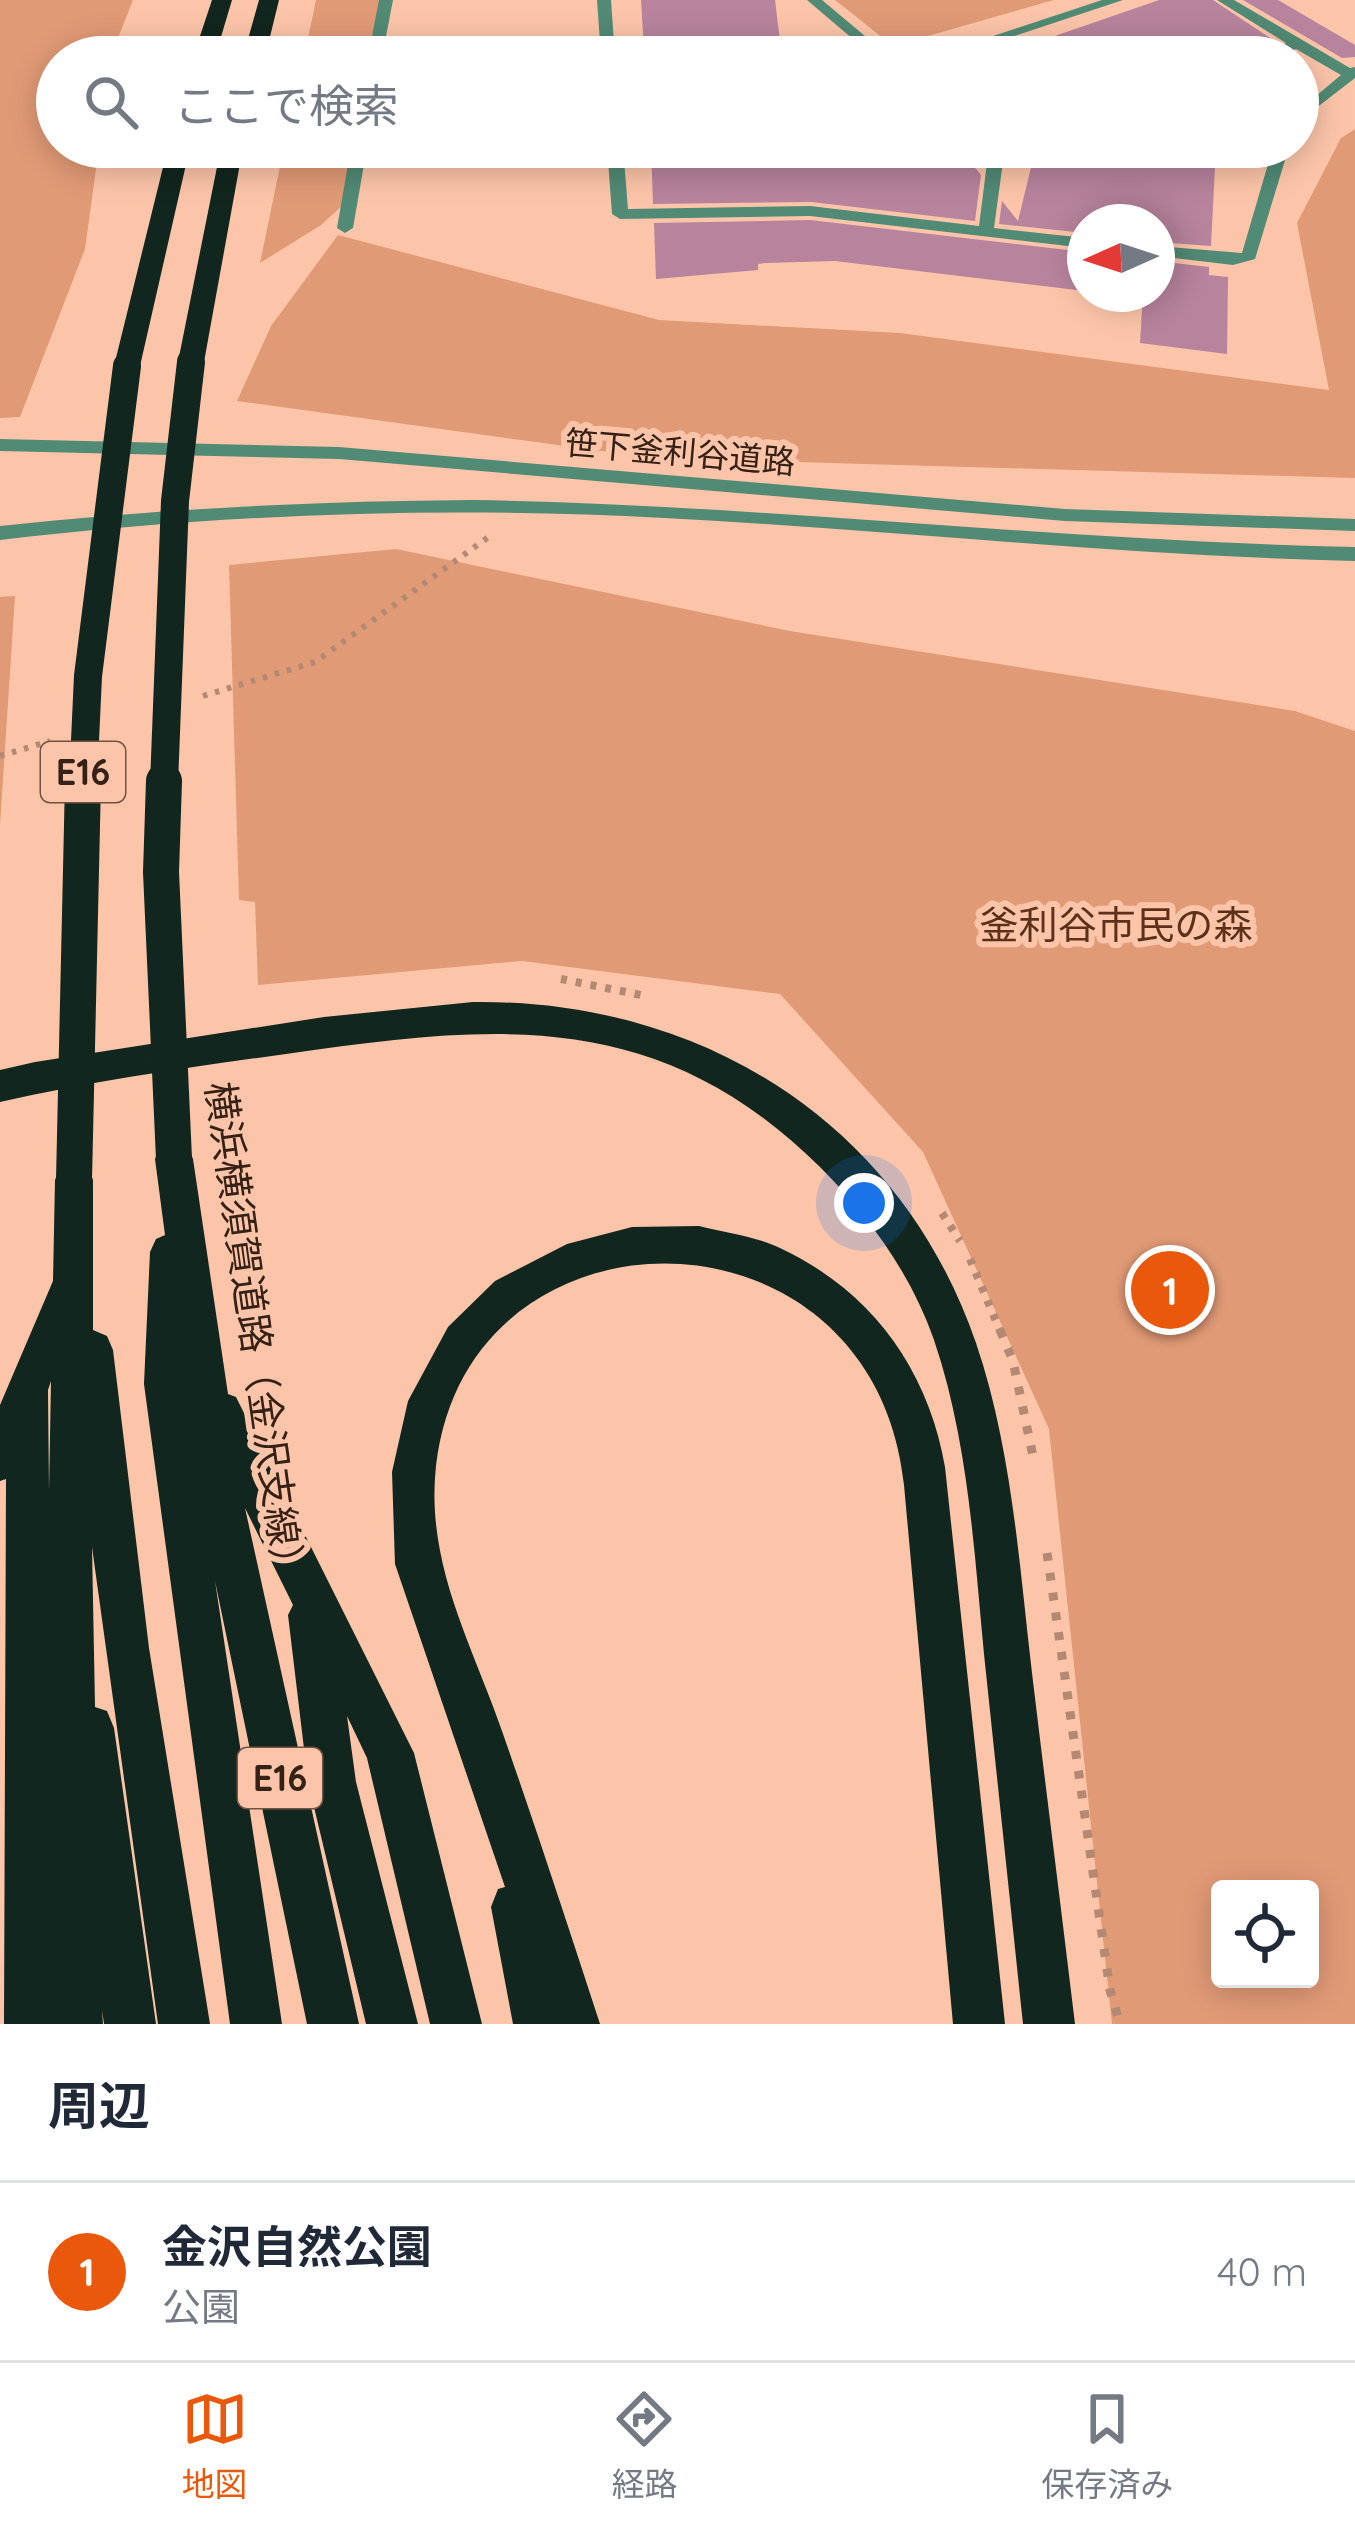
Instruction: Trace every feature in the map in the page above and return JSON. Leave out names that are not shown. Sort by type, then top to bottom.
[{"type":"highway","points":[[211,36],[222,0]]},
{"type":"highway","points":[[260,36],[269,0]]},
{"type":"highway","name":"E16","points":[[76,2024],[70,1575],[76,893],[88,676],[127,366],[174,168]]},
{"type":"highway","name":"横浜横須賀道路（金沢支線）","points":[[228,168],[190,362],[176,501],[161,872],[174,1159],[227,1532],[333,2024]]},
{"type":"highway","points":[[0,1086],[225,1046],[417,1020],[505,1015],[588,1023],[638,1036],[729,1076],[809,1129],[860,1179],[903,1240],[935,1293],[954,1341],[974,1420],[995,1546],[1048,2024]]},
{"type":"highway","points":[[174,1159],[165,1384],[256,2024]]},
{"type":"highway","points":[[74,1191],[126,1648],[184,2024]]},
{"type":"highway","points":[[574,2024],[484,1745],[416,1560],[414,1469],[425,1413],[450,1357],[495,1304],[543,1272],[598,1249],[652,1243],[727,1246],[773,1264],[831,1297],[875,1350],[915,1426],[979,2024]]},
{"type":"highway","points":[[0,1460],[73,1270]]},
{"type":"highway","points":[[206,1382],[390,1754],[456,2024]]},
{"type":"highway","points":[[27,1390],[30,2024]]},
{"type":"highway","points":[[70,1575],[130,2024]]},
{"type":"highway","points":[[307,1587],[332,1782],[392,2024]]},
{"type":"highway","points":[[484,1745],[539,2024]]},
{"type":"highway","points":[[295,1845],[312,2024]]},
{"type":"street","points":[[379,36],[386,0]]},
{"type":"street","points":[[604,0],[607,36]]},
{"type":"street","points":[[814,0],[858,36]]},
{"type":"street","points":[[1003,36],[1116,0]]},
{"type":"street","points":[[1224,0],[1280,36]]},
{"type":"street","points":[[1319,57],[1352,73],[1319,100]]},
{"type":"street","points":[[345,228],[355,168]]},
{"type":"street","points":[[617,168],[620,214],[810,211],[1067,241]]},
{"type":"street","points":[[986,231],[994,168]]},
{"type":"street","points":[[1175,253],[1233,260],[1249,256],[1275,168]]},
{"type":"street","name":"笹下釜利谷道路","points":[[0,445],[339,453],[1065,515],[1355,525]]},
{"type":"street","name":"笹下釜利谷道路","points":[[0,533],[224,515],[519,509],[755,517],[1085,545],[1355,554]]},
{"type":"path","points":[[202,696],[315,662],[502,527]]},
{"type":"path","points":[[0,756],[68,736]]},
{"type":"green space","points":[[0,0],[133,0],[119,36],[36,36],[36,168],[96,168],[85,249],[20,417],[0,418]]},
{"type":"green space","points":[[316,0],[380,0],[374,36],[308,36]]},
{"type":"green space","points":[[835,0],[1054,0],[928,36],[880,36]]},
{"type":"green space","points":[[1355,129],[1355,478],[653,458],[237,401],[271,326],[338,235],[659,320],[900,333],[1329,390],[1297,223],[1341,138]]},
{"type":"green space","points":[[280,168],[350,168],[344,204],[321,225],[260,263]]},
{"type":"green space","name":"釜利谷市民の森","points":[[396,549],[790,631],[1295,711],[1355,731],[1355,2024],[1112,2024],[1049,1429],[923,1152],[780,994],[522,961],[258,985],[255,902],[239,900],[229,565]]},
{"type":"green space","points":[[15,596],[0,825],[0,597]]},
{"type":"building","points":[[641,0],[775,0],[779,36],[643,36]]},
{"type":"building","points":[[1159,0],[1213,0],[1267,36],[1055,36]]},
{"type":"building","points":[[1243,0],[1278,0],[1355,45],[1355,57],[1342,58],[1319,45],[1319,36],[1304,36]]},
{"type":"building","points":[[652,168],[975,168],[981,175],[975,221],[811,202],[653,204]]},
{"type":"building","points":[[1031,168],[1215,168],[1211,246],[1175,243],[1175,204],[1067,204],[1067,231],[999,224],[1002,201],[1018,221]]},
{"type":"building","points":[[810,220],[1067,250],[1067,289],[835,261],[765,263],[758,264],[758,270],[656,279],[654,223]]},
{"type":"building","points":[[1175,263],[1209,267],[1209,275],[1228,277],[1227,354],[1140,343],[1142,312],[1175,312]]},
{"type":"place","name":"金沢自然公園","points":[[1170,1290]]}]
